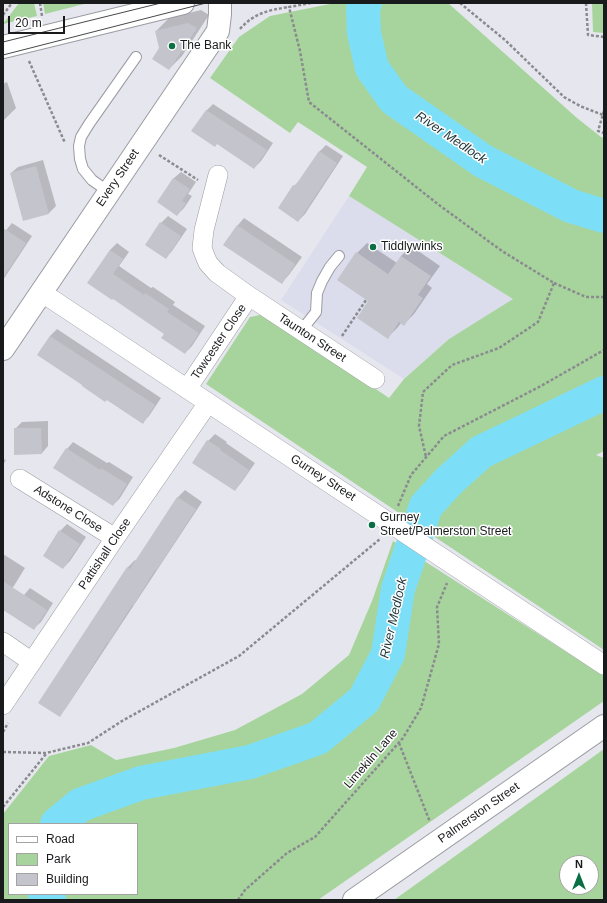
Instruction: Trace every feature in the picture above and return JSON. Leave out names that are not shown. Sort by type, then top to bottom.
[{"type":"street","points":[[12,45],[183,3]]},
{"type":"street","name":"Every Street","points":[[3,349],[218,31],[220,3]]},
{"type":"street","name":"Towcester Close","points":[[187,389],[249,296],[217,273],[204,256],[202,248],[203,234],[216,183]]},
{"type":"street","name":"Gurney Street","points":[[41,292],[604,665]]},
{"type":"street","name":"Taunton Street","points":[[249,296],[375,379]]},
{"type":"street","name":"Pattishall Close","points":[[3,705],[208,403]]},
{"type":"street","name":"Adstone Close","points":[[20,479],[115,538]]},
{"type":"street","points":[[3,642],[32,662]]},
{"type":"street","name":"Palmerston Street","points":[[363,897],[604,726]]},
{"type":"lane","points":[[109,192],[92,180],[84,169],[80,159],[79,146],[81,137],[89,124],[136,57]]},
{"type":"lane","points":[[301,331],[316,312],[317,293],[322,280],[339,256]]},
{"type":"path","points":[[3,15],[12,3]]},
{"type":"path","points":[[40,3],[43,20]]},
{"type":"path","points":[[238,33],[241,28],[253,18],[268,11],[311,3]]},
{"type":"path","points":[[460,3],[505,40],[564,97],[580,106],[603,115]]},
{"type":"path","points":[[586,3],[588,35],[604,37]]},
{"type":"path","points":[[289,7],[300,51],[309,102],[439,205],[502,251],[554,283],[586,297],[604,297]]},
{"type":"path","points":[[12,45],[67,147]]},
{"type":"path","points":[[604,111],[598,131],[604,133]]},
{"type":"path","points":[[142,143],[216,183]]},
{"type":"path","points":[[426,457],[419,426],[423,392],[452,365],[499,348],[538,322],[554,283]]},
{"type":"path","points":[[331,350],[366,300]]},
{"type":"path","points":[[3,752],[46,753],[88,743],[122,721],[239,656],[390,523],[411,475],[444,436],[541,386],[604,350]]},
{"type":"path","name":"Limekiln Lane","points":[[238,900],[245,890],[286,853],[315,837],[403,738],[421,708],[439,644],[437,607],[454,565]]},
{"type":"path","points":[[399,743],[432,826]]},
{"type":"path","points":[[3,807],[46,753]]},
{"type":"shaded area","name":"Tiddlywinks","points":[[349,196],[514,299],[449,339],[404,379],[281,300]]},
{"type":"green space","points":[[19,3],[34,3],[37,16],[3,24]]},
{"type":"green space","points":[[43,3],[88,3],[45,14]]},
{"type":"green space","points":[[335,3],[448,3],[577,118],[604,138],[604,451],[596,455],[604,458],[604,650],[206,384],[250,317],[265,314],[389,398],[404,379],[449,339],[513,299],[349,196],[367,167],[298,122],[290,133],[210,78],[239,37],[270,16]]},
{"type":"green space","points":[[592,3],[604,3],[604,33],[593,32]]},
{"type":"green space","points":[[393,541],[604,676],[604,701],[318,900],[3,900],[3,814],[49,756],[91,745],[116,760],[174,748],[235,730],[302,694],[349,655],[372,601]]},
{"type":"green space","points":[[604,749],[604,900],[394,900]]},
{"type":"building","name":"The Bank","points":[[188,23],[197,28],[169,70],[152,59],[159,48],[155,31]]},
{"type":"building","points":[[206,110],[267,150],[254,169],[217,144],[215,147],[191,131]]},
{"type":"building","points":[[319,151],[337,163],[298,222],[278,208],[293,185],[295,186]]},
{"type":"building","points":[[36,166],[49,214],[23,221],[10,173]]},
{"type":"building","points":[[173,178],[190,189],[182,201],[186,203],[177,216],[157,202]]},
{"type":"building","points":[[160,222],[181,236],[166,259],[145,245]]},
{"type":"building","points":[[237,225],[295,264],[282,284],[223,245]]},
{"type":"building","points":[[3,228],[26,243],[3,278]]},
{"type":"building","points":[[110,250],[123,259],[113,274],[144,295],[145,293],[169,309],[167,312],[199,333],[185,354],[161,338],[164,334],[87,283]]},
{"type":"building","points":[[356,252],[388,274],[401,256],[431,276],[418,295],[423,298],[404,326],[399,322],[388,339],[357,318],[368,301],[337,280]]},
{"type":"building","points":[[50,336],[155,405],[143,424],[107,400],[105,402],[37,355]]},
{"type":"building","points":[[14,428],[41,428],[42,454],[14,455]]},
{"type":"building","points":[[207,440],[249,470],[235,491],[192,463]]},
{"type":"building","points":[[66,448],[100,470],[101,468],[127,484],[113,506],[53,468]]},
{"type":"building","points":[[177,497],[196,509],[60,717],[38,703],[127,567],[130,569]]},
{"type":"building","points":[[59,530],[80,544],[63,569],[43,556]]},
{"type":"building","points":[[3,581],[47,610],[34,630],[3,610]]},
{"type":"waterway","name":"River Medlock","points":[[365,3],[363,9],[364,33],[372,68],[394,99],[483,161],[571,206],[604,216]]},
{"type":"waterway","name":"River Medlock","points":[[58,823],[80,805],[141,783],[250,762],[318,738],[364,700],[388,654],[398,589],[426,506],[449,481],[481,452],[604,393]]},
{"type":"waterway","name":"River Medlock","points":[[45,895],[49,900]]},
{"type":"tram line","points":[[3,42],[161,3]]},
{"type":"tram line","points":[[3,55],[206,3]]},
{"type":"place","name":"The Bank","points":[[172,46]]},
{"type":"place","name":"Tiddlywinks","points":[[373,247]]},
{"type":"place","name":"Gurney Street/Palmerston Street","points":[[372,525]]}]
